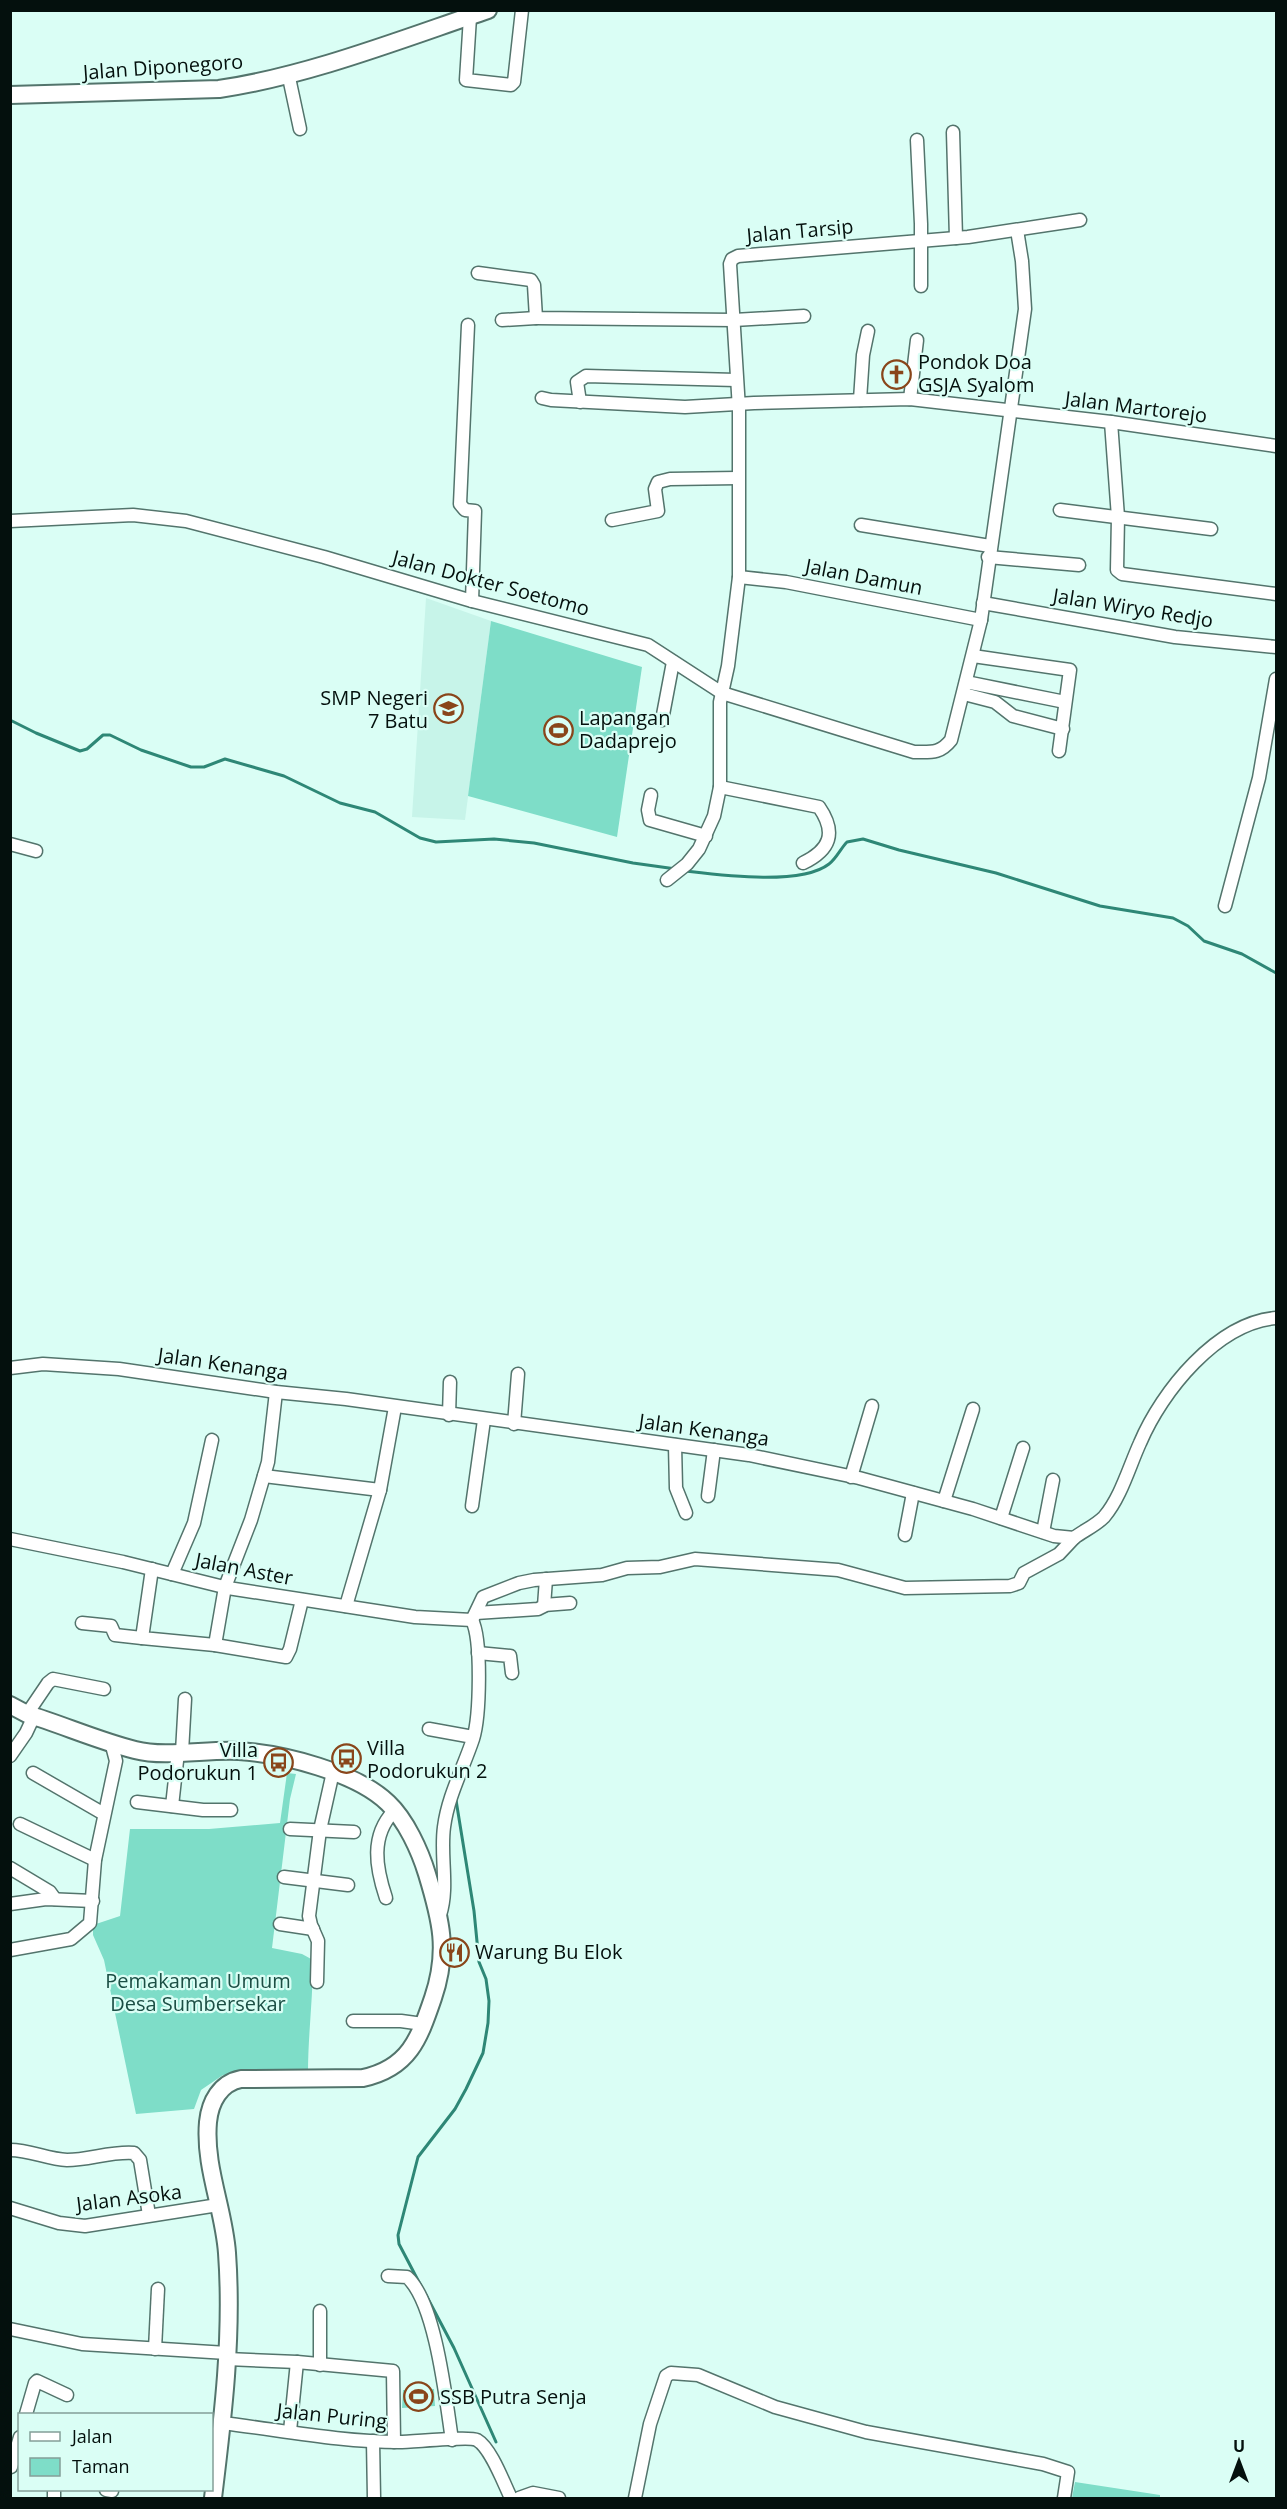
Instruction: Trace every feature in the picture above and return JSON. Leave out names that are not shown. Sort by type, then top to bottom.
[{"type":"main road","name":"Jalan Diponegoro","points":[[10,95],[219,89],[288,73],[488,10]]},
{"type":"main road","points":[[10,1705],[31,1715],[135,1750],[239,1751],[276,1755],[333,1772],[377,1795],[394,1811],[422,1858],[440,1916],[441,1964],[435,1991],[423,2024],[409,2053],[402,2060],[388,2071],[378,2075],[350,2079],[254,2078],[232,2081],[217,2093],[208,2121],[211,2168],[227,2250],[229,2302],[222,2423],[213,2499]]},
{"type":"street","points":[[470,17],[466,80],[511,85],[514,82],[522,10]]},
{"type":"street","points":[[288,73],[300,129]]},
{"type":"street","points":[[953,132],[956,238]]},
{"type":"street","points":[[917,140],[921,286]]},
{"type":"street","name":"Jalan Tarsip","points":[[671,877],[687,864],[699,849],[714,816],[720,787],[719,723],[722,693],[729,666],[739,577],[738,404],[730,264],[732,259],[738,256],[956,238],[1017,231],[1080,220]]},
{"type":"street","points":[[965,688],[981,620],[1025,309],[1022,261],[1017,231]]},
{"type":"street","points":[[478,273],[531,280],[534,285],[536,318]]},
{"type":"street","points":[[502,320],[536,318],[734,320],[804,316]]},
{"type":"street","points":[[468,325],[460,504],[465,510],[475,511],[472,601]]},
{"type":"street","points":[[860,400],[863,355],[868,332]]},
{"type":"street","points":[[910,399],[917,340]]},
{"type":"street","points":[[580,402],[577,382],[586,376],[736,380]]},
{"type":"street","name":"Jalan Martorejo","points":[[542,398],[685,407],[910,399],[1111,422],[1276,446]]},
{"type":"street","points":[[1111,422],[1118,518],[1116,567],[1120,573],[1276,594]]},
{"type":"street","points":[[612,520],[658,511],[655,489],[658,482],[670,479],[738,478]]},
{"type":"street","points":[[1060,510],[1211,529]]},
{"type":"street","name":"Jalan Dokter Soetomo","points":[[10,521],[133,515],[164,517],[324,557],[472,601],[612,634],[648,645],[722,693],[915,752],[935,753],[944,749],[951,740],[965,688]]},
{"type":"street","points":[[861,525],[989,551],[1079,565]]},
{"type":"street","name":"Jalan Damun","points":[[739,577],[786,582],[981,620]]},
{"type":"street","name":"Jalan Wiryo Redjo","points":[[983,603],[1175,638],[1276,647]]},
{"type":"street","points":[[973,656],[1067,668],[1071,672],[1059,751]]},
{"type":"street","points":[[662,720],[673,662]]},
{"type":"street","points":[[1225,906],[1258,778],[1276,679]]},
{"type":"street","points":[[965,688],[1065,702]]},
{"type":"street","points":[[965,688],[995,702],[1013,716],[1063,729]]},
{"type":"street","points":[[720,787],[819,807],[828,825],[827,843],[820,854],[803,863]]},
{"type":"street","points":[[651,795],[650,820],[706,836]]},
{"type":"street","points":[[10,844],[36,850]]},
{"type":"street","points":[[440,1916],[443,1898],[442,1852],[447,1811],[474,1737],[478,1653],[474,1616],[480,1600],[487,1594],[519,1583],[602,1575],[627,1568],[660,1567],[695,1559],[838,1570],[905,1588],[1010,1586],[1019,1583],[1024,1573],[1059,1554],[1074,1538],[1097,1523],[1113,1504],[1141,1441],[1162,1406],[1189,1369],[1232,1332],[1257,1321],[1276,1318]]},
{"type":"street","name":"Jalan Kenanga","points":[[10,1368],[43,1364],[118,1369],[749,1455],[851,1477],[1001,1518],[1043,1532],[1074,1538]]},
{"type":"street","points":[[514,1424],[518,1374]]},
{"type":"street","points":[[448,1415],[450,1382]]},
{"type":"street","points":[[215,1645],[225,1587],[251,1520],[264,1476],[269,1455],[276,1392]]},
{"type":"street","points":[[346,1606],[380,1490],[395,1407]]},
{"type":"street","points":[[851,1477],[872,1407]]},
{"type":"street","points":[[944,1502],[973,1409]]},
{"type":"street","points":[[472,1506],[484,1420]]},
{"type":"street","points":[[171,1574],[194,1523],[212,1440]]},
{"type":"street","points":[[675,1445],[676,1488],[686,1513]]},
{"type":"street","points":[[1001,1518],[1023,1448]]},
{"type":"street","points":[[708,1496],[714,1450]]},
{"type":"street","points":[[264,1476],[380,1490]]},
{"type":"street","points":[[1043,1532],[1053,1480]]},
{"type":"street","points":[[905,1535],[913,1493]]},
{"type":"street","name":"Jalan Aster","points":[[10,1539],[225,1587],[415,1617],[474,1616],[531,1611],[538,1610],[544,1605],[570,1603]]},
{"type":"street","points":[[142,1638],[152,1569]]},
{"type":"street","points":[[544,1605],[546,1579]]},
{"type":"street","points":[[82,1623],[111,1626],[115,1635],[215,1645],[286,1657],[291,1649],[302,1600]]},
{"type":"street","points":[[478,1653],[510,1656],[512,1673]]},
{"type":"street","points":[[10,1755],[26,1733],[31,1715],[48,1683],[53,1679],[104,1689]]},
{"type":"street","points":[[172,1806],[185,1699]]},
{"type":"street","points":[[429,1729],[474,1737]]},
{"type":"street","points":[[10,1950],[71,1939],[90,1923],[95,1860],[116,1761],[111,1742]]},
{"type":"street","points":[[116,1761],[135,1750]]},
{"type":"street","points":[[317,1982],[318,1935],[313,1929],[309,1916],[320,1830],[333,1772]]},
{"type":"street","points":[[33,1773],[104,1814]]},
{"type":"street","points":[[136,1802],[213,1811],[231,1810]]},
{"type":"street","points":[[386,1898],[378,1874],[377,1850],[382,1825],[394,1811]]},
{"type":"street","points":[[20,1824],[95,1860]]},
{"type":"street","points":[[290,1828],[354,1832]]},
{"type":"street","points":[[10,1868],[50,1892],[54,1899]]},
{"type":"street","points":[[284,1877],[348,1885]]},
{"type":"street","points":[[10,1904],[54,1899],[93,1901]]},
{"type":"street","points":[[280,1924],[313,1929]]},
{"type":"street","points":[[353,2021],[401,2020],[423,2024]]},
{"type":"street","points":[[10,2150],[22,2150],[51,2159],[70,2160],[134,2153],[140,2160],[149,2215]]},
{"type":"street","name":"Jalan Asoka","points":[[10,2208],[73,2226],[100,2224],[218,2205]]},
{"type":"street","points":[[388,2276],[407,2277],[418,2294],[435,2339],[452,2440]]},
{"type":"street","points":[[155,2349],[159,2289]]},
{"type":"street","points":[[320,2311],[320,2365]]},
{"type":"street","points":[[10,2329],[82,2343],[390,2370],[395,2374],[394,2442]]},
{"type":"street","points":[[290,2431],[297,2362]]},
{"type":"street","points":[[635,2499],[650,2424],[666,2376],[671,2373],[698,2375],[775,2407],[866,2432],[1043,2464],[1068,2472],[1064,2499]]},
{"type":"street","points":[[27,2413],[35,2383],[38,2381],[67,2395]]},
{"type":"street","name":"Jalan Puring","points":[[222,2423],[373,2441],[472,2439],[479,2442],[492,2459],[511,2499]]},
{"type":"street","points":[[373,2441],[374,2499]]},
{"type":"street","points":[[11,2467],[18,2443]]},
{"type":"street","points":[[519,2499],[529,2494],[539,2493],[559,2499]]},
{"type":"shaded area","name":"SMP Negeri 7 Batu","points":[[426,598],[491,621],[465,820],[412,817]]},
{"type":"green space","name":"Lapangan Dadaprejo","points":[[491,621],[642,667],[617,837],[468,796]]},
{"type":"green space","name":"Pemakaman Umum Desa Sumbersekar","points":[[287,1773],[296,1774],[290,1799],[272,1948],[302,1954],[313,1960],[308,2073],[223,2075],[201,2090],[194,2109],[136,2114],[104,1960],[93,1935],[93,1925],[120,1916],[130,1829],[209,1829],[280,1823]]},
{"type":"green space","name":"SSB Putra Senja","points":[[434,2389],[435,2406],[402,2408],[403,2390]]},
{"type":"green space","points":[[1075,2482],[1160,2495],[1160,2498],[1072,2498]]},
{"type":"waterway","points":[[10,720],[80,751],[87,749],[103,735],[110,735],[141,750],[191,767],[204,767],[225,759],[284,776],[340,803],[375,812],[420,838],[436,842],[494,839],[534,843],[633,863],[676,869]]},
{"type":"waterway","points":[[685,871],[759,877],[799,875],[816,871],[829,864],[847,842],[863,839],[996,873],[1100,906],[1173,918],[1188,926],[1204,941],[1242,954],[1276,973]]},
{"type":"waterway","points":[[421,2286],[399,2244],[398,2235],[418,2157],[455,2109],[466,2089],[483,2053],[488,2023],[489,2001],[486,1979],[479,1962],[474,1911],[456,1800]]},
{"type":"waterway","points":[[426,2295],[454,2348],[496,2442]]},
{"type":"place","name":"Pondok Doa GSJA Syalom","points":[[897,374]]},
{"type":"place","name":"SMP Negeri 7 Batu","points":[[449,709]]},
{"type":"place","name":"Lapangan Dadaprejo","points":[[558,730]]},
{"type":"place","name":"Villa Podorukun 2","points":[[346,1759]]},
{"type":"place","name":"Villa Podorukun 1","points":[[279,1762]]},
{"type":"place","name":"Warung Bu Elok","points":[[454,1952]]},
{"type":"place","name":"SSB Putra Senja","points":[[419,2397]]}]
